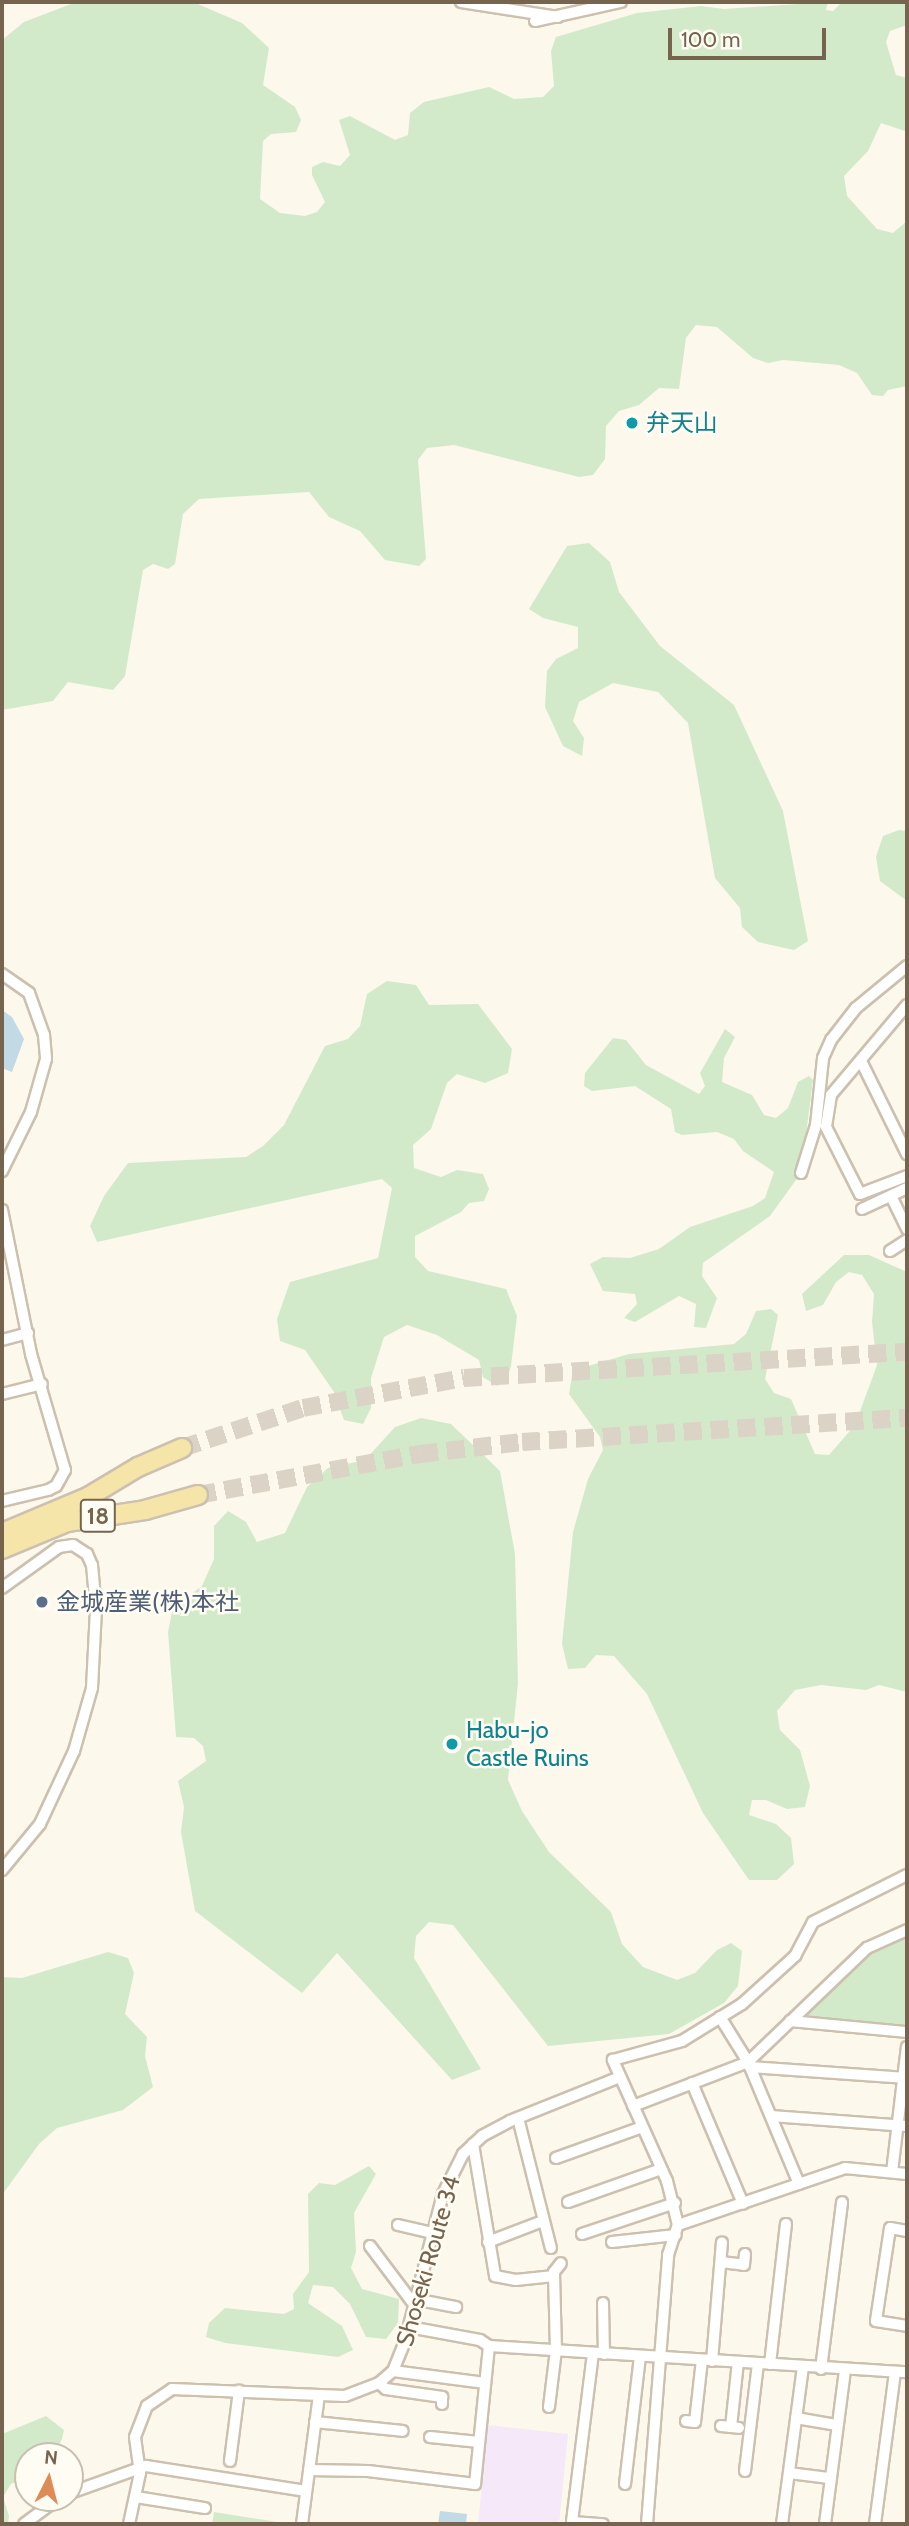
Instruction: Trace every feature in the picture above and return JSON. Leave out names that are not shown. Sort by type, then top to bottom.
[{"type":"main road","name":"18","points":[[2,1533],[88,1497],[138,1467],[182,1448]]},
{"type":"main road","name":"18","points":[[2,1549],[67,1522],[145,1510],[198,1495]]},
{"type":"street","points":[[461,2],[558,16]]},
{"type":"street","points":[[535,21],[558,16],[573,6],[621,2]]},
{"type":"street","points":[[801,1173],[816,1125],[823,1058],[831,1040],[856,1008],[907,966]]},
{"type":"street","points":[[2,974],[29,993],[44,1035],[46,1059],[31,1112],[2,1171]]},
{"type":"street","points":[[906,1009],[831,1095],[827,1134],[860,1194],[907,1176]]},
{"type":"street","points":[[861,1060],[907,1154]]},
{"type":"street","points":[[862,1209],[907,1188]]},
{"type":"street","points":[[891,1196],[907,1229]]},
{"type":"street","points":[[2,1210],[5,1245],[65,1470],[56,1486],[48,1490],[2,1501]]},
{"type":"street","points":[[890,1251],[907,1240]]},
{"type":"street","points":[[2,1340],[28,1333]]},
{"type":"street","points":[[2,1394],[43,1384]]},
{"type":"street","points":[[2,1588],[59,1547],[73,1545],[87,1554],[92,1565],[96,1609],[92,1688],[74,1751],[40,1824],[2,1870]]},
{"type":"street","points":[[647,2524],[668,2255],[677,2230],[674,2203],[662,2169],[613,2060],[682,2041],[741,2004],[795,1956],[813,1922],[907,1875]]},
{"type":"street","points":[[749,2064],[867,1948],[907,1930]]},
{"type":"street","points":[[720,2017],[749,2064],[799,2184]]},
{"type":"street","points":[[790,2021],[907,2032]]},
{"type":"street","points":[[892,2172],[902,2125],[907,2047]]},
{"type":"street","points":[[633,2106],[749,2064],[905,2078]]},
{"type":"street","name":"Shoseki Route 34","points":[[129,2524],[136,2497],[139,2466],[138,2425],[147,2406],[162,2393],[172,2389],[357,2395],[379,2383],[393,2371],[410,2327],[414,2301],[448,2180],[473,2144],[518,2118],[620,2077]]},
{"type":"street","points":[[692,2083],[743,2203]]},
{"type":"street","points":[[771,2116],[902,2125]]},
{"type":"street","points":[[518,2118],[551,2248]]},
{"type":"street","points":[[556,2158],[642,2127]]},
{"type":"street","points":[[473,2144],[493,2271],[499,2280],[554,2276]]},
{"type":"street","points":[[612,2242],[677,2230],[743,2203],[845,2168],[907,2174]]},
{"type":"street","points":[[568,2202],[662,2169]]},
{"type":"street","points":[[821,2369],[842,2202]]},
{"type":"street","points":[[582,2234],[674,2203]]},
{"type":"street","points":[[488,2242],[543,2221]]},
{"type":"street","points":[[770,2364],[786,2224]]},
{"type":"street","points":[[398,2225],[433,2234]]},
{"type":"street","points":[[907,2231],[890,2228],[876,2321],[907,2326]]},
{"type":"street","points":[[686,2421],[695,2422],[707,2361],[722,2242]]},
{"type":"street","points":[[370,2246],[414,2301],[456,2307]]},
{"type":"street","points":[[721,2262],[744,2265],[745,2254]]},
{"type":"street","points":[[549,2407],[556,2350],[554,2276],[561,2263]]},
{"type":"street","points":[[603,2303],[598,2354],[572,2522],[603,2524]]},
{"type":"street","points":[[410,2327],[480,2340],[489,2346],[821,2369],[903,2372]]},
{"type":"street","points":[[309,2470],[368,2471],[475,2484],[489,2346]]},
{"type":"street","points":[[625,2484],[640,2357]]},
{"type":"street","points":[[875,2524],[907,2360]]},
{"type":"street","points":[[730,2427],[738,2362]]},
{"type":"street","points":[[745,2471],[758,2364]]},
{"type":"street","points":[[782,2524],[803,2367]]},
{"type":"street","points":[[825,2524],[845,2370]]},
{"type":"street","points":[[393,2371],[485,2382]]},
{"type":"street","points":[[379,2383],[386,2389],[442,2397],[442,2404]]},
{"type":"street","points":[[230,2461],[239,2390]]},
{"type":"street","points":[[302,2524],[319,2395]]},
{"type":"street","points":[[796,2417],[837,2425]]},
{"type":"street","points":[[316,2421],[403,2431]]},
{"type":"street","points":[[430,2437],[479,2442]]},
{"type":"street","points":[[84,2488],[139,2466],[306,2491]]},
{"type":"street","points":[[789,2473],[830,2478]]},
{"type":"street","points":[[136,2497],[205,2508]]},
{"type":"street","points":[[24,2524],[41,2512]]},
{"type":"shaded area","points":[[488,2425],[568,2434],[559,2524],[478,2524]]},
{"type":"green space","points":[[193,2],[242,23],[269,48],[263,85],[295,107],[301,120],[296,132],[271,134],[263,141],[260,199],[280,213],[305,216],[317,212],[325,202],[312,175],[312,167],[323,162],[340,166],[350,155],[339,120],[350,116],[395,140],[408,135],[410,113],[424,102],[489,87],[514,99],[543,97],[554,86],[551,51],[556,37],[637,13],[701,6],[724,9],[828,2],[826,10],[833,11],[842,2],[907,3],[907,25],[890,31],[886,42],[896,75],[907,78],[907,127],[905,131],[881,123],[868,151],[844,176],[847,196],[877,229],[893,233],[907,221],[907,386],[888,390],[883,396],[872,395],[857,373],[839,365],[783,360],[768,363],[753,358],[717,327],[696,325],[686,338],[679,389],[659,388],[639,405],[619,411],[606,426],[605,459],[593,475],[579,477],[454,445],[427,448],[418,460],[426,559],[419,566],[385,560],[360,531],[329,517],[309,492],[199,499],[183,514],[175,564],[168,569],[153,564],[143,570],[125,676],[113,690],[68,682],[53,701],[2,710],[2,40],[24,22],[71,4]]},
{"type":"green space","points":[[589,543],[610,562],[619,592],[660,646],[734,705],[783,811],[808,941],[794,950],[758,942],[742,927],[740,908],[715,878],[688,723],[658,692],[613,683],[579,702],[573,721],[584,738],[582,756],[563,746],[545,707],[547,671],[556,659],[578,648],[578,627],[543,618],[529,609],[567,546]]},
{"type":"green space","points":[[899,830],[907,831],[907,901],[880,881],[876,857],[883,836]]},
{"type":"green space","points":[[387,981],[416,985],[429,1005],[478,1004],[512,1049],[508,1073],[485,1083],[457,1074],[447,1083],[431,1129],[413,1145],[414,1168],[441,1177],[457,1170],[483,1174],[489,1189],[484,1201],[469,1203],[461,1212],[415,1236],[415,1257],[428,1271],[506,1289],[517,1316],[511,1366],[506,1381],[497,1386],[483,1377],[479,1360],[437,1335],[407,1325],[384,1337],[371,1378],[371,1408],[363,1424],[344,1420],[334,1392],[305,1350],[280,1341],[277,1319],[290,1282],[378,1258],[392,1188],[382,1179],[97,1242],[90,1226],[104,1196],[128,1163],[246,1157],[263,1146],[284,1125],[325,1046],[348,1039],[360,1026],[367,994]]},
{"type":"green space","points":[[725,1029],[735,1037],[724,1058],[722,1082],[752,1095],[764,1115],[776,1118],[788,1108],[798,1082],[809,1076],[813,1080],[801,1173],[770,1216],[703,1263],[702,1276],[717,1298],[706,1328],[694,1327],[696,1304],[679,1296],[635,1322],[624,1318],[637,1304],[635,1294],[603,1291],[590,1264],[603,1257],[630,1258],[659,1249],[690,1227],[753,1206],[765,1198],[774,1172],[743,1151],[734,1139],[717,1132],[682,1135],[675,1132],[671,1109],[635,1086],[592,1091],[584,1086],[585,1073],[613,1038],[626,1040],[646,1065],[699,1094],[705,1086],[700,1073]]},
{"type":"green space","points":[[844,1255],[869,1255],[907,1272],[907,1692],[879,1685],[866,1690],[821,1685],[795,1690],[777,1711],[780,1730],[800,1750],[810,1786],[805,1807],[787,1809],[766,1800],[752,1800],[749,1815],[776,1824],[791,1838],[794,1864],[777,1880],[749,1880],[703,1813],[647,1694],[614,1656],[596,1655],[585,1668],[568,1669],[562,1644],[573,1532],[588,1479],[603,1450],[600,1437],[569,1394],[572,1376],[588,1366],[629,1354],[734,1344],[746,1334],[756,1311],[771,1309],[778,1315],[765,1379],[774,1393],[791,1399],[815,1454],[829,1455],[855,1425],[877,1365],[872,1322],[874,1294],[862,1275],[849,1272],[836,1282],[823,1305],[806,1311],[802,1294]]},
{"type":"green space","points":[[421,1418],[451,1424],[500,1471],[515,1554],[518,1683],[508,1780],[522,1811],[549,1852],[611,1912],[622,1944],[643,1967],[677,1980],[695,1973],[717,1950],[731,1943],[742,1951],[738,1986],[724,2003],[669,2034],[548,2046],[453,1925],[429,1922],[416,1936],[414,1958],[481,2069],[452,2080],[337,1953],[302,1993],[195,1911],[181,1832],[184,1807],[178,1781],[206,1761],[203,1746],[194,1738],[176,1737],[168,1632],[173,1607],[202,1586],[214,1559],[214,1526],[228,1511],[246,1522],[257,1542],[285,1533],[307,1487],[328,1468],[365,1460],[395,1427]]},
{"type":"green space","points":[[907,1934],[906,2029],[802,2020],[801,2013],[871,1949]]},
{"type":"green space","points":[[108,1952],[128,1958],[134,1973],[125,2014],[147,2037],[145,2056],[153,2087],[123,2110],[57,2128],[39,2144],[2,2195],[2,1977],[22,1978]]},
{"type":"green space","points":[[369,2166],[376,2174],[354,2213],[356,2252],[351,2268],[362,2289],[399,2299],[398,2323],[386,2339],[366,2337],[350,2304],[333,2287],[313,2285],[308,2303],[342,2326],[353,2350],[338,2357],[225,2343],[206,2337],[209,2323],[225,2308],[284,2314],[294,2309],[293,2294],[309,2272],[308,2194],[319,2183],[335,2185]]},
{"type":"green space","points":[[46,2416],[64,2430],[60,2442],[14,2442],[14,2483],[3,2497],[9,2516],[8,2524],[2,2524],[2,2434]]},
{"type":"green space","points":[[214,2512],[290,2524],[212,2524]]},
{"type":"water","points":[[2,1010],[12,1017],[24,1039],[12,1072],[2,1068]]},
{"type":"water","points":[[440,2511],[467,2514],[466,2524],[438,2524]]},
{"type":"tunnel","points":[[182,1448],[303,1408],[464,1378],[907,1352]]},
{"type":"tunnel","points":[[198,1495],[420,1454],[522,1442],[907,1418]]},
{"type":"place","name":"弁天山","points":[[632,423]]},
{"type":"place","name":"金城産業(株)本社","points":[[42,1602]]},
{"type":"place","name":"Habu-jo Castle Ruins","points":[[452,1744]]}]
